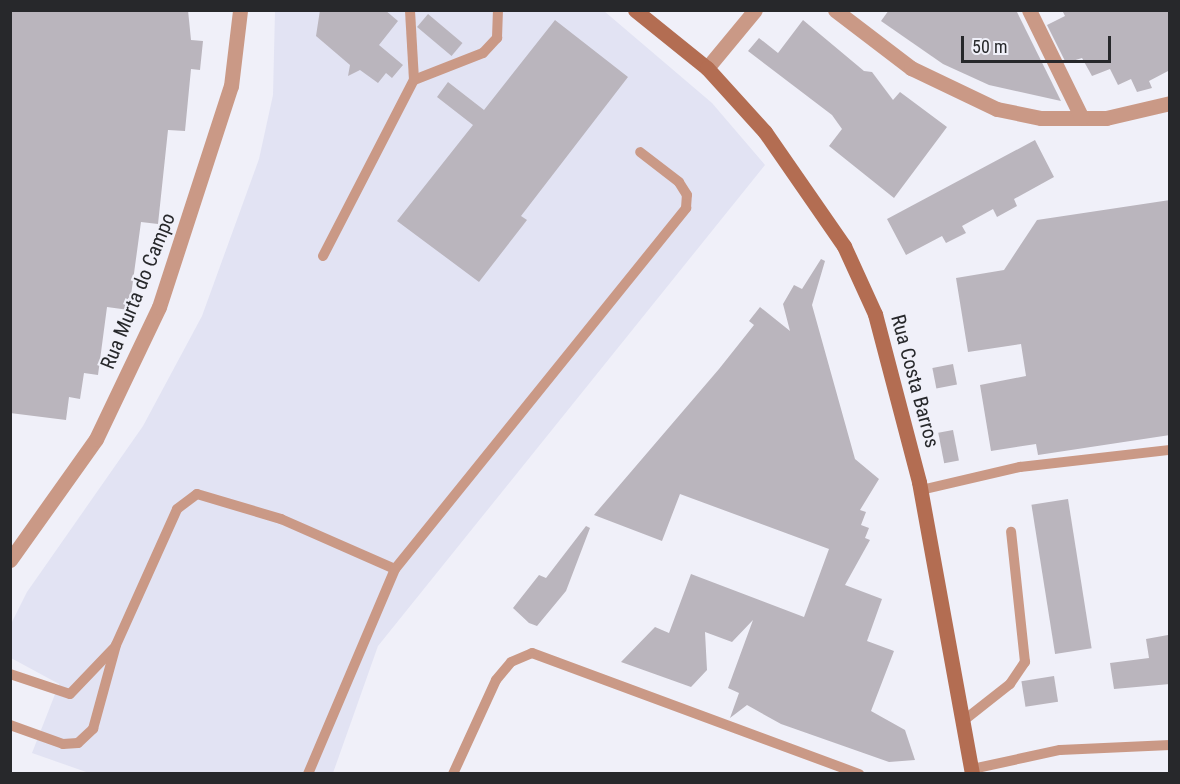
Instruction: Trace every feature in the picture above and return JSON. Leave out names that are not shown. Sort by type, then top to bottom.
[{"type":"main road","name":"Rua Costa Barros","points":[[635,10],[707,68],[765,132],[844,246],[890,358],[921,490],[972,771]]},
{"type":"street","name":"Rua Murta do Campo","points":[[10,560],[96,438],[159,307],[231,86],[240,10]]},
{"type":"street","points":[[707,68],[754,10]]},
{"type":"street","points":[[835,10],[948,89],[997,109],[1082,118],[1170,103]]},
{"type":"street","points":[[1029,10],[1082,118]]},
{"type":"lane","points":[[323,256],[414,80],[410,10]]},
{"type":"lane","points":[[414,80],[483,53],[497,38],[498,10]]},
{"type":"lane","points":[[308,774],[395,568],[679,220],[687,195],[640,152]]},
{"type":"lane","points":[[921,490],[1020,467],[1170,450]]},
{"type":"lane","points":[[10,725],[63,744],[78,743],[93,729],[102,708],[116,645],[177,509],[197,494],[280,519],[395,568]]},
{"type":"lane","points":[[963,721],[1010,684],[1025,662],[1011,532]]},
{"type":"lane","points":[[10,674],[70,694],[116,645]]},
{"type":"lane","points":[[453,774],[496,680],[511,662],[532,653],[859,774]]},
{"type":"lane","points":[[972,771],[1060,750],[1170,745]]},
{"type":"shaded area","points":[[275,11],[604,11],[712,103],[765,165],[378,646],[333,773],[89,773],[32,753],[59,684],[11,658],[10,626],[27,592],[143,426],[202,316],[259,159],[273,95]]},
{"type":"building","points":[[10,10],[188,10],[191,40],[203,41],[200,70],[191,69],[185,131],[168,130],[158,224],[141,222],[129,310],[107,307],[98,375],[84,373],[80,399],[69,397],[66,420],[10,413]]},
{"type":"building","points":[[320,10],[385,10],[398,21],[379,45],[403,65],[392,78],[386,73],[378,83],[360,70],[348,76],[350,65],[316,36]]},
{"type":"building","points":[[889,10],[1016,10],[1061,101],[989,85],[943,64],[881,21]]},
{"type":"building","points":[[1062,10],[1170,10],[1170,70],[1149,81],[1152,88],[1137,92],[1131,79],[1118,85],[1110,69],[1092,76],[1082,58],[1066,63],[1047,25],[1065,16]]},
{"type":"building","points":[[428,14],[462,43],[452,56],[417,27]]},
{"type":"building","points":[[555,20],[628,77],[521,216],[527,220],[479,282],[397,221],[473,125],[437,97],[448,82],[484,110]]},
{"type":"building","points":[[803,20],[864,71],[872,72],[893,100],[900,92],[947,127],[894,198],[829,146],[842,129],[832,115],[748,51],[759,38],[778,53]]},
{"type":"building","points":[[1035,140],[1054,177],[1014,199],[1017,206],[997,217],[993,209],[962,226],[966,233],[946,243],[942,236],[906,255],[887,219]]},
{"type":"building","points":[[1170,200],[1170,435],[1038,455],[1036,444],[991,451],[980,385],[1026,376],[1021,344],[968,352],[956,278],[1004,270],[1037,220]]},
{"type":"building","points":[[821,259],[825,261],[812,305],[855,459],[879,479],[860,510],[866,512],[861,525],[869,528],[865,538],[870,540],[845,585],[882,599],[867,641],[894,651],[871,711],[905,730],[915,760],[889,762],[781,724],[747,705],[730,718],[739,693],[728,688],[753,620],[732,642],[705,632],[707,670],[691,687],[621,662],[655,627],[669,633],[691,574],[804,617],[829,549],[680,494],[662,541],[594,515],[719,369],[754,325],[749,321],[760,307],[790,331],[783,304],[794,285],[802,289]]},
{"type":"building","points":[[953,364],[957,385],[936,389],[932,368]]},
{"type":"building","points":[[953,430],[959,460],[944,463],[938,433]]},
{"type":"building","points":[[1068,499],[1092,648],[1055,654],[1031,505]]},
{"type":"building","points":[[586,526],[590,528],[566,591],[537,626],[529,623],[513,608],[539,575],[546,578]]},
{"type":"building","points":[[1168,635],[1170,684],[1114,689],[1110,663],[1149,658],[1146,639]]},
{"type":"building","points":[[1054,676],[1058,702],[1025,707],[1021,681]]}]
